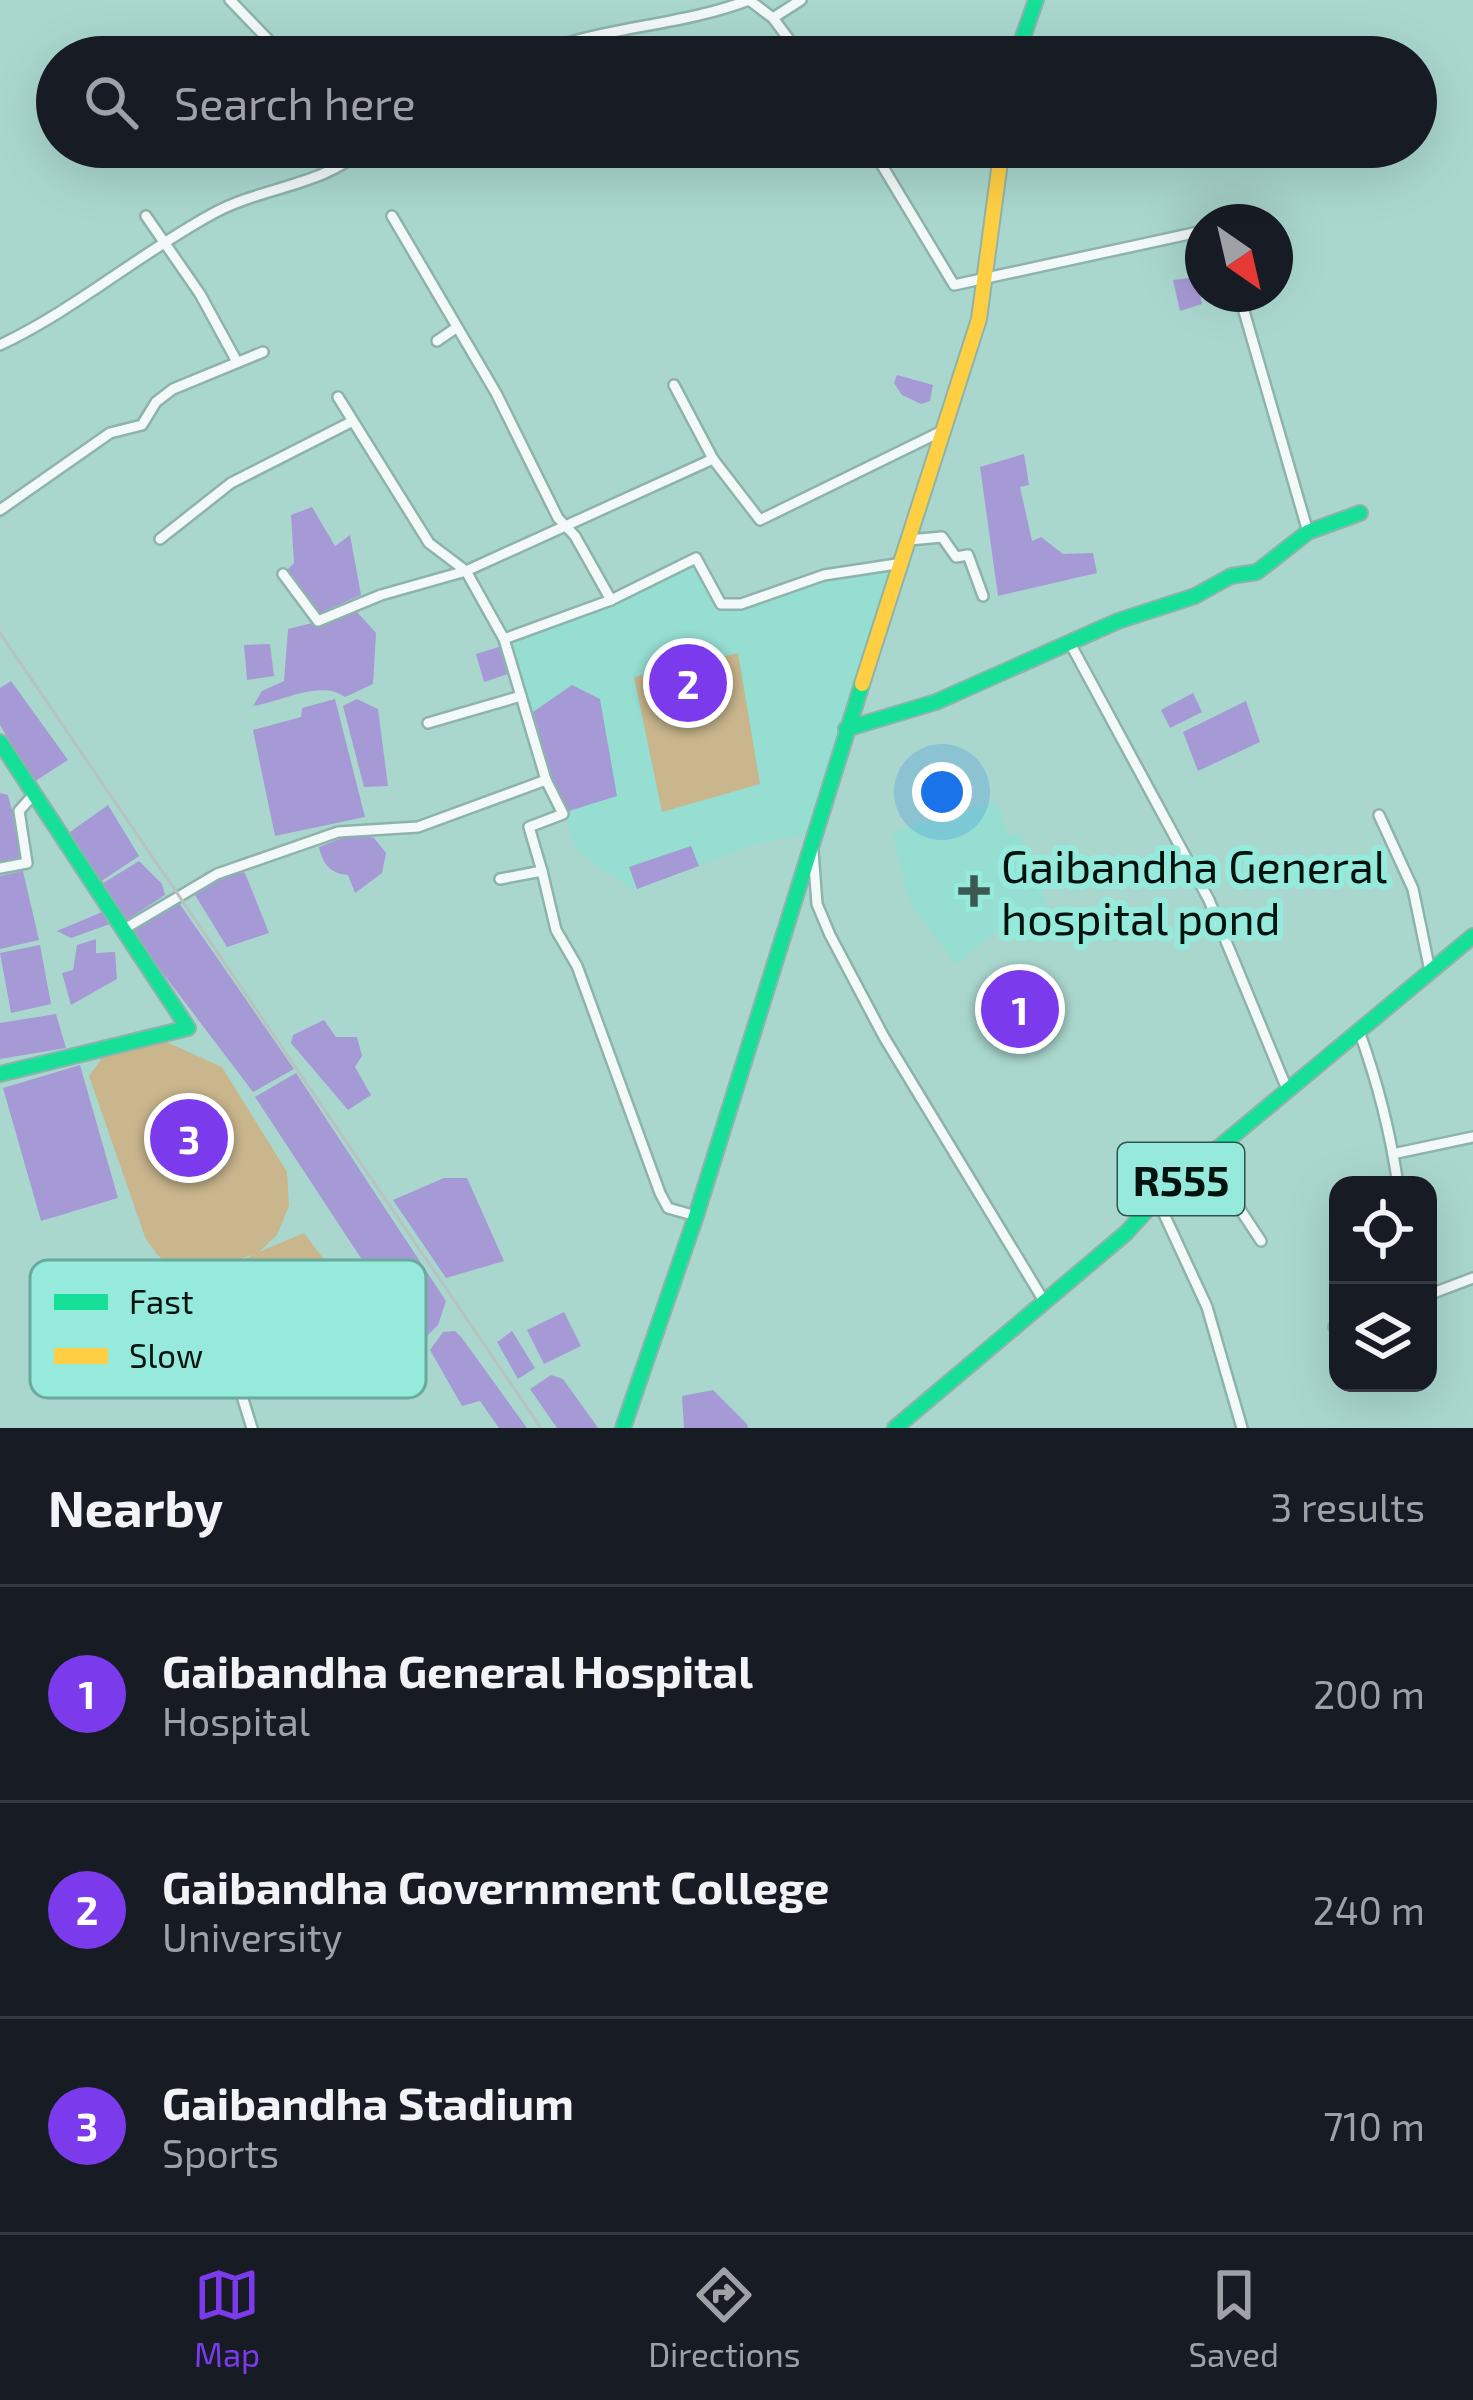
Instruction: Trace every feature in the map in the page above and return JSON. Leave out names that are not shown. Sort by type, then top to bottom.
[{"type":"main road","points":[[1023,36],[1036,0]]},
{"type":"main road","points":[[623,1428],[697,1216],[703,1181],[813,851],[846,728],[979,319],[981,275],[999,168]]},
{"type":"main road","points":[[846,728],[935,702],[1118,621],[1195,596],[1231,576],[1257,572],[1308,532],[1360,513]]},
{"type":"main road","points":[[0,742],[188,1028],[0,1074]]},
{"type":"main road","name":"R555","points":[[895,1428],[1126,1233],[1157,1199],[1287,1089],[1430,971],[1456,959],[1473,936]]},
{"type":"street","points":[[230,0],[265,36]]},
{"type":"street","points":[[604,36],[705,17],[749,0],[773,18],[786,36]]},
{"type":"street","points":[[773,18],[801,0]]},
{"type":"street","points":[[0,345],[44,325],[215,212],[338,168]]},
{"type":"street","points":[[885,168],[953,284],[1185,235]]},
{"type":"street","points":[[146,216],[236,360]]},
{"type":"street","points":[[392,216],[421,257],[566,527],[611,600]]},
{"type":"street","points":[[1244,312],[1308,532]]},
{"type":"street","points":[[437,341],[456,328]]},
{"type":"street","points":[[0,510],[110,433],[142,425],[156,402],[173,389],[263,352]]},
{"type":"street","points":[[674,386],[712,459],[760,520],[940,432]]},
{"type":"street","points":[[338,398],[429,543],[466,572],[504,639],[546,780],[563,814],[530,827],[556,930],[577,966],[660,1193],[668,1208],[697,1216]]},
{"type":"street","points":[[160,538],[231,483],[351,422]]},
{"type":"street","points":[[283,574],[318,621],[381,595],[466,572],[712,459]]},
{"type":"street","points":[[909,540],[946,538],[956,556],[968,555],[982,596]]},
{"type":"street","points":[[504,639],[611,600],[696,558],[721,604],[741,604],[824,575],[903,563]]},
{"type":"street","points":[[1070,644],[1209,900],[1287,1089]]},
{"type":"street","points":[[428,723],[521,696]]},
{"type":"street","points":[[126,928],[217,874],[338,832],[418,827],[546,780]]},
{"type":"street","points":[[0,868],[27,863],[19,812],[35,794]]},
{"type":"street","points":[[1378,815],[1413,889],[1430,971]]},
{"type":"street","points":[[813,851],[818,904],[830,935],[884,1037],[1044,1301]]},
{"type":"street","points":[[500,879],[542,871]]},
{"type":"street","points":[[1359,1031],[1397,1153],[1397,1176]]},
{"type":"street","points":[[1397,1153],[1473,1137]]},
{"type":"street","points":[[1206,1158],[1261,1241]]},
{"type":"street","points":[[1157,1199],[1207,1306],[1242,1428]]},
{"type":"street","points":[[1437,1292],[1473,1278]]},
{"type":"street","points":[[243,1398],[252,1428]]},
{"type":"shaded area","points":[[1185,278],[1185,309],[1180,311],[1173,280]]},
{"type":"shaded area","points":[[897,375],[933,385],[930,401],[921,404],[902,395],[894,383]]},
{"type":"shaded area","points":[[1024,454],[1029,485],[1020,487],[1032,541],[1041,537],[1063,554],[1093,553],[1097,573],[998,596],[980,467]]},
{"type":"shaded area","points":[[312,507],[335,546],[350,535],[361,595],[311,617],[284,573],[294,563],[291,515]]},
{"type":"shaded area","points":[[696,559],[721,603],[896,567],[809,834],[757,843],[634,890],[577,851],[505,639],[611,602]]},
{"type":"shaded area","points":[[357,612],[376,633],[373,684],[345,697],[313,691],[253,706],[262,691],[284,681],[288,629]]},
{"type":"shaded area","points":[[270,644],[274,676],[247,680],[244,645]]},
{"type":"shaded area","points":[[502,646],[511,673],[484,682],[476,654]]},
{"type":"shaded area","points":[[738,653],[760,784],[662,812],[634,677]]},
{"type":"shaded area","points":[[11,681],[68,760],[34,782],[0,725],[0,688]]},
{"type":"shaded area","points":[[572,685],[600,699],[617,796],[569,811],[551,775],[533,712]]},
{"type":"shaded area","points":[[1193,693],[1202,712],[1170,728],[1161,710]]},
{"type":"shaded area","points":[[335,699],[365,817],[275,836],[253,730],[301,717],[302,708]]},
{"type":"shaded area","points":[[357,699],[378,709],[388,786],[364,787],[343,706]]},
{"type":"shaded area","points":[[1246,701],[1260,742],[1198,771],[1183,732]]},
{"type":"shaded area","points":[[0,793],[8,795],[22,849],[19,860],[0,864]]},
{"type":"shaded area","name":"Gaibandha General hospital pond","points":[[997,801],[1008,836],[1020,834],[1048,909],[1010,921],[956,965],[910,902],[892,832]]},
{"type":"shaded area","points":[[108,805],[139,856],[100,882],[70,832]]},
{"type":"shaded area","points":[[357,832],[374,838],[386,853],[382,873],[355,893],[348,875],[328,867],[319,847]]},
{"type":"shaded area","points":[[691,846],[699,866],[637,889],[629,867]]},
{"type":"shaded area","points":[[139,861],[162,884],[165,895],[122,923],[100,885]]},
{"type":"shaded area","points":[[238,870],[245,873],[269,933],[227,947],[192,890]]},
{"type":"shaded area","points":[[23,871],[39,940],[0,949],[0,876]]},
{"type":"shaded area","points":[[177,900],[294,1069],[253,1092],[130,930]]},
{"type":"shaded area","points":[[102,912],[110,924],[71,938],[57,931]]},
{"type":"shaded area","points":[[96,939],[96,953],[115,952],[117,979],[71,1005],[62,973],[73,970],[77,945]]},
{"type":"shaded area","points":[[40,945],[51,1004],[11,1013],[0,953]]},
{"type":"shaded area","points":[[56,1014],[66,1048],[0,1059],[0,1023]]},
{"type":"shaded area","points":[[324,1020],[336,1037],[357,1037],[362,1056],[355,1067],[371,1095],[348,1110],[291,1043],[293,1035]]},
{"type":"shaded area","points":[[162,1040],[222,1067],[287,1172],[289,1206],[277,1235],[259,1252],[304,1233],[324,1260],[243,1260],[254,1254],[238,1260],[164,1260],[145,1237],[89,1076],[103,1057]]},
{"type":"shaded area","points":[[80,1065],[118,1198],[41,1221],[3,1088]]},
{"type":"shaded area","points":[[296,1073],[419,1260],[362,1260],[255,1097]]},
{"type":"shaded area","points":[[444,1178],[467,1178],[504,1261],[446,1278],[393,1200]]},
{"type":"shaded area","points":[[426,1271],[446,1301],[438,1325],[426,1337]]},
{"type":"shaded area","points":[[564,1312],[581,1346],[544,1364],[527,1330]]},
{"type":"shaded area","points":[[455,1331],[527,1428],[499,1428],[480,1401],[462,1406],[430,1350],[443,1332]]},
{"type":"shaded area","points":[[512,1331],[535,1368],[518,1379],[497,1342]]},
{"type":"shaded area","points":[[551,1375],[563,1379],[598,1428],[557,1428],[530,1389]]},
{"type":"shaded area","points":[[713,1390],[748,1428],[684,1428],[682,1396]]},
{"type":"railway","points":[[0,633],[541,1428]]},
{"type":"traffic: fast","points":[[1023,36],[1036,0]]},
{"type":"traffic: fast","points":[[846,729],[936,702],[1118,621],[1195,596],[1231,576],[1257,572],[1308,532],[1360,513]]},
{"type":"traffic: fast","points":[[623,1428],[696,1216],[862,684]]},
{"type":"traffic: fast","points":[[0,742],[188,1028],[0,1074]]},
{"type":"traffic: fast","points":[[895,1428],[1126,1233],[1157,1199],[1473,936]]},
{"type":"traffic: slow","points":[[862,684],[979,319],[999,168]]},
{"type":"place","name":"Gaibandha Government College","points":[[688,683]]},
{"type":"place","name":"Gaibandha General hospital pond","points":[[974,891]]},
{"type":"place","name":"Gaibandha General Hospital","points":[[1020,1009]]},
{"type":"place","name":"Gaibandha Stadium","points":[[189,1138]]}]
